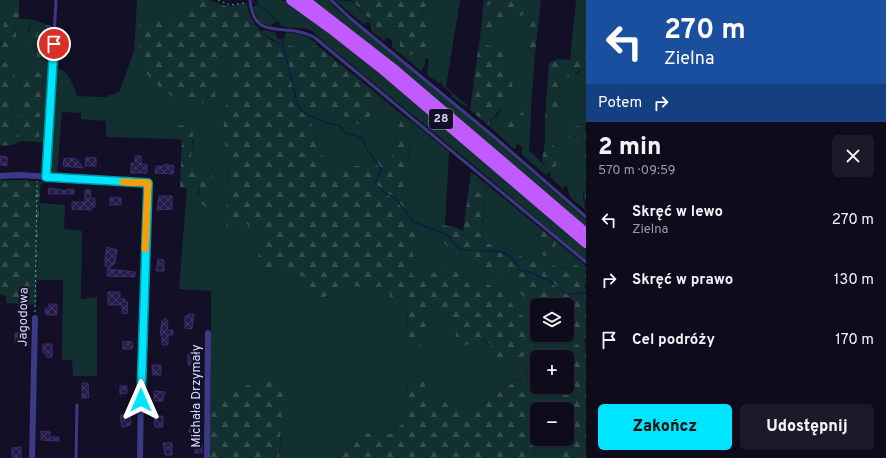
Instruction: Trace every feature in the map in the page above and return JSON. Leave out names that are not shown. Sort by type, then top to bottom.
[{"type":"main road","name":"28","points":[[291,0],[381,68],[586,243]]},
{"type":"main road","name":"28","points":[[306,0],[395,70],[586,233]]},
{"type":"street","points":[[0,176],[37,176],[148,183],[142,320],[140,458]]},
{"type":"street","name":"Jagodowa","points":[[32,458],[35,318]]},
{"type":"street","name":"Michała Drzymały","points":[[207,458],[208,333]]},
{"type":"lane","points":[[46,177],[56,0]]},
{"type":"lane","points":[[330,0],[493,136],[586,217]]},
{"type":"lane","points":[[250,1],[254,19],[258,24],[263,27],[297,30],[314,36],[586,262]]},
{"type":"lane","points":[[76,458],[77,405]]},
{"type":"path","points":[[218,0],[230,5],[250,1]]},
{"type":"path","name":"Jagodowa","points":[[35,318],[37,176]]},
{"type":"green space","points":[[0,0],[14,0],[13,5],[6,10],[3,34],[0,43]]},
{"type":"green space","points":[[14,0],[19,0],[19,19],[15,19],[17,48],[13,55],[0,53],[6,10],[13,5]]},
{"type":"green space","points":[[137,0],[188,0],[186,16],[160,17],[218,72],[222,53],[232,63],[223,129],[228,163],[227,189],[242,214],[264,231],[264,241],[253,272],[284,273],[314,279],[312,301],[356,286],[368,290],[388,286],[407,302],[408,334],[402,350],[420,350],[431,311],[454,318],[456,338],[474,339],[485,342],[494,348],[506,360],[530,355],[530,391],[529,373],[499,391],[480,407],[461,410],[446,402],[427,396],[425,383],[419,376],[408,380],[407,402],[403,423],[390,434],[362,433],[340,458],[279,458],[281,435],[278,380],[269,380],[251,384],[227,394],[211,403],[211,291],[179,289],[187,188],[201,182],[197,194],[213,206],[210,199],[213,167],[201,168],[191,163],[193,139],[175,125],[175,139],[106,137],[106,121],[81,119],[81,113],[62,112],[57,175],[43,174],[48,144],[39,142],[43,71],[20,79],[17,139],[19,142],[12,145],[11,134],[15,71],[13,65],[4,62],[0,58],[0,53],[13,55],[17,48],[15,19],[31,19],[28,31],[38,57],[41,42],[37,36],[40,29],[45,29],[46,49],[51,65],[53,69],[63,70],[66,73],[72,82],[77,96],[105,97],[119,92],[134,51]]},
{"type":"green space","points":[[188,0],[208,0],[249,14],[256,25],[270,39],[286,45],[306,47],[318,46],[376,93],[370,112],[370,131],[335,111],[316,110],[311,128],[329,171],[345,165],[360,166],[380,157],[390,167],[395,139],[402,115],[414,123],[409,138],[408,169],[402,194],[407,206],[406,219],[418,230],[420,238],[411,243],[414,260],[412,275],[426,281],[429,277],[431,263],[451,269],[460,274],[473,290],[480,291],[480,280],[506,294],[517,313],[530,320],[530,355],[506,360],[490,360],[491,344],[482,340],[463,346],[456,338],[454,318],[431,311],[420,350],[402,350],[408,334],[407,302],[391,300],[388,286],[368,290],[356,286],[312,301],[301,286],[313,279],[283,272],[252,272],[264,241],[264,231],[251,232],[242,214],[230,232],[226,224],[228,163],[223,129],[232,63],[222,54],[215,98],[194,105],[181,101],[165,91],[146,73],[141,62],[139,21],[160,17],[186,16]]},
{"type":"green space","points":[[208,0],[228,6],[247,3],[249,14]]},
{"type":"green space","points":[[257,0],[282,0],[288,3],[351,48],[586,247],[586,260],[319,38],[315,33],[305,28],[282,26],[278,21],[270,26],[259,22],[253,8],[258,3]]},
{"type":"green space","points":[[311,0],[328,0],[335,8],[489,135],[586,220],[586,228]]},
{"type":"green space","points":[[335,0],[352,1],[386,38],[384,41],[371,31],[371,25],[369,22],[363,24]]},
{"type":"green space","points":[[352,0],[428,0],[422,15],[431,19],[431,27],[422,29],[423,34],[434,40],[434,46],[426,52],[416,51],[409,56],[400,47],[399,31],[393,28],[389,31],[386,38]]},
{"type":"green space","points":[[428,0],[460,0],[446,87],[468,106],[465,106],[452,97],[451,93],[441,82],[439,83],[427,75],[429,59],[425,58],[425,65],[421,71],[392,47],[392,40],[386,38],[389,31],[393,28],[399,31],[400,47],[416,50],[434,40],[423,34],[421,28],[431,27],[422,16]]},
{"type":"green space","points":[[484,0],[527,0],[525,14],[501,26],[481,30],[482,18],[504,11],[495,3],[483,7]]},
{"type":"green space","points":[[527,0],[541,0],[539,17],[532,18],[526,28],[525,50],[535,55],[531,107],[524,98],[518,115],[531,115],[529,150],[553,174],[553,145],[545,141],[545,120],[554,116],[555,110],[559,110],[558,59],[570,60],[576,0],[586,0],[586,53],[576,61],[575,75],[586,66],[586,123],[578,125],[573,144],[584,139],[586,146],[581,147],[584,175],[583,198],[586,211],[570,197],[567,186],[564,186],[564,190],[550,177],[551,174],[549,172],[546,175],[522,155],[522,147],[517,143],[515,150],[488,125],[500,112],[503,89],[514,89],[510,77],[510,70],[500,51],[479,43],[481,30],[501,26],[525,14]]},
{"type":"green space","points":[[495,3],[504,11],[482,18],[483,7]]},
{"type":"green space","points":[[539,17],[535,55],[525,50],[526,28],[532,18]]},
{"type":"green space","points":[[31,19],[56,28],[59,63],[57,68],[53,69],[50,63],[45,29],[40,29],[37,36],[41,42],[44,57],[38,58],[34,46],[28,44]]},
{"type":"green space","points":[[263,30],[275,32],[278,39],[284,38],[286,32],[295,33],[312,39],[318,46],[288,46],[261,32]]},
{"type":"green space","points":[[479,43],[495,48],[503,54],[514,90],[503,89],[506,101],[488,125],[470,110]]},
{"type":"green space","points":[[586,53],[586,66],[567,79],[570,60],[576,61]]},
{"type":"green space","points":[[0,58],[4,62],[13,65],[15,71],[11,134],[12,145],[0,146]]},
{"type":"green space","points":[[558,59],[559,110],[555,110],[554,116],[545,120],[549,63]]},
{"type":"green space","points":[[34,68],[43,71],[39,142],[19,142],[17,139],[20,79],[24,69]]},
{"type":"green space","points":[[376,93],[402,115],[395,139],[390,168],[380,157],[360,166],[345,165],[329,171],[311,128],[316,109],[335,111],[370,131],[370,112]]},
{"type":"green space","points":[[524,98],[531,107],[531,115],[518,115],[519,106]]},
{"type":"green space","points":[[518,119],[517,131],[511,131],[505,127],[505,122]]},
{"type":"green space","points":[[414,123],[449,152],[445,226],[438,225],[449,249],[469,259],[511,271],[516,290],[530,301],[530,342],[563,342],[560,350],[530,350],[530,355],[517,313],[506,294],[480,280],[480,291],[473,290],[460,274],[451,269],[431,263],[429,277],[426,281],[412,275],[414,260],[411,243],[418,230],[405,219],[407,206],[402,194],[408,169],[409,138]]},
{"type":"green space","points":[[586,123],[586,145],[584,140],[573,144],[568,143],[568,129]]},
{"type":"green space","points":[[175,125],[190,126],[193,131],[191,163],[201,168],[213,167],[210,199],[213,206],[210,211],[200,201],[200,182],[187,188],[180,187],[182,140],[175,139]]},
{"type":"green space","points":[[545,141],[553,145],[555,152],[556,164],[553,174],[542,162]]},
{"type":"green space","points":[[586,145],[586,204],[583,192],[581,146]]},
{"type":"green space","points":[[471,172],[485,183],[481,242],[502,247],[523,257],[547,265],[549,258],[543,255],[538,249],[540,228],[556,241],[553,266],[566,268],[575,264],[586,273],[586,284],[584,286],[586,288],[586,341],[580,333],[574,329],[574,298],[530,298],[530,302],[516,290],[511,271],[495,273],[449,249],[439,236],[438,225],[452,226],[463,231]]},
{"type":"green space","points":[[0,180],[44,182],[40,186],[36,305],[6,303],[6,296],[0,295]]},
{"type":"green space","points":[[485,183],[540,228],[538,249],[549,258],[547,265],[523,257],[502,247],[481,242]]},
{"type":"green space","points":[[40,203],[65,205],[64,229],[82,231],[81,299],[97,297],[97,376],[73,376],[72,360],[62,360],[63,280],[37,280]]},
{"type":"green space","points":[[556,241],[586,266],[586,273],[575,264],[566,268],[553,266]]},
{"type":"green space","points":[[574,329],[580,333],[584,339],[586,354],[578,345],[573,346],[568,342],[574,342]]},
{"type":"green space","points":[[562,342],[569,342],[573,346],[578,344],[586,354],[586,458],[561,458],[561,446],[574,446],[574,402],[560,402],[559,394],[574,394],[574,350],[560,350]]},
{"type":"green space","points":[[530,373],[530,446],[535,446],[536,458],[340,458],[362,433],[390,434],[403,423],[407,402],[408,380],[419,376],[425,383],[427,396],[446,402],[461,410],[480,407],[499,391]]},
{"type":"green space","points":[[260,380],[278,380],[283,394],[279,458],[209,458],[211,403],[227,393]]},
{"type":"green space","points":[[530,394],[559,394],[560,402],[531,402]]},
{"type":"green space","points":[[535,446],[561,446],[561,458],[536,458]]},
{"type":"building","points":[[0,156],[7,157],[7,166],[0,165]]},
{"type":"building","points":[[135,156],[141,156],[141,164],[147,164],[147,173],[131,173],[131,163],[135,163]]},
{"type":"building","points":[[86,157],[96,158],[96,166],[85,166]]},
{"type":"building","points":[[64,159],[77,159],[83,168],[63,166]]},
{"type":"building","points":[[166,164],[174,166],[173,174],[155,173],[156,166],[163,166]]},
{"type":"building","points":[[49,188],[68,191],[68,189],[74,189],[74,194],[48,194]]},
{"type":"building","points":[[85,190],[91,190],[90,198],[95,198],[95,207],[92,207],[91,210],[72,209],[72,202],[85,202]]},
{"type":"building","points":[[159,196],[172,196],[172,209],[157,210]]},
{"type":"building","points":[[110,197],[121,198],[121,205],[110,205]]},
{"type":"building","points":[[107,247],[117,250],[115,263],[108,269],[135,272],[135,277],[107,276],[108,267],[105,266],[105,259]]},
{"type":"building","points":[[158,259],[164,260],[164,271],[156,271]]},
{"type":"building","points":[[108,292],[120,292],[120,299],[125,299],[125,302],[128,302],[127,314],[122,313],[122,305],[108,305]]},
{"type":"building","points":[[49,304],[57,304],[57,315],[46,315],[45,311],[46,308],[49,308]]},
{"type":"building","points":[[188,314],[194,314],[192,329],[185,328],[185,316],[188,316]]},
{"type":"building","points":[[165,318],[168,321],[167,330],[173,330],[173,335],[168,335],[168,345],[162,345],[162,335],[160,335],[162,321]]},
{"type":"building","points":[[22,332],[22,342],[15,342],[15,333]]},
{"type":"building","points":[[123,341],[132,342],[132,349],[123,349]]},
{"type":"building","points":[[43,344],[52,344],[52,357],[46,357],[46,353],[43,353]]},
{"type":"building","points":[[188,354],[197,354],[197,365],[188,365]]},
{"type":"building","points":[[152,365],[161,365],[161,375],[153,375]]},
{"type":"building","points":[[82,383],[88,383],[89,398],[82,398]]},
{"type":"building","points":[[120,386],[127,386],[127,393],[120,394]]},
{"type":"building","points":[[154,391],[165,392],[163,401],[154,401]]},
{"type":"building","points":[[130,414],[131,425],[122,427],[120,415]]},
{"type":"building","points":[[154,416],[163,416],[163,427],[155,427]]},
{"type":"building","points":[[199,423],[199,432],[189,432],[190,424]]},
{"type":"building","points":[[41,431],[50,432],[50,437],[59,437],[59,441],[41,440]]},
{"type":"building","points":[[163,443],[172,443],[172,455],[165,455]]},
{"type":"building","points":[[195,443],[202,444],[202,453],[195,453]]},
{"type":"building","points":[[21,447],[21,458],[12,458],[12,448]]},
{"type":"waterway","points":[[253,1],[274,17],[277,23]]},
{"type":"waterway","points":[[281,35],[297,103],[301,110],[320,120],[339,125],[346,134],[355,135],[363,139],[367,149],[381,169],[375,184],[386,194],[394,197],[414,222],[448,235],[454,244],[461,249],[470,251],[497,251],[505,253],[515,261],[519,270],[530,272],[548,280],[565,293],[586,293]]},
{"type":"slow traffic","points":[[123,182],[148,183],[145,249]]},
{"type":"route","points":[[54,44],[46,177],[148,183],[142,320],[141,400]]}]
